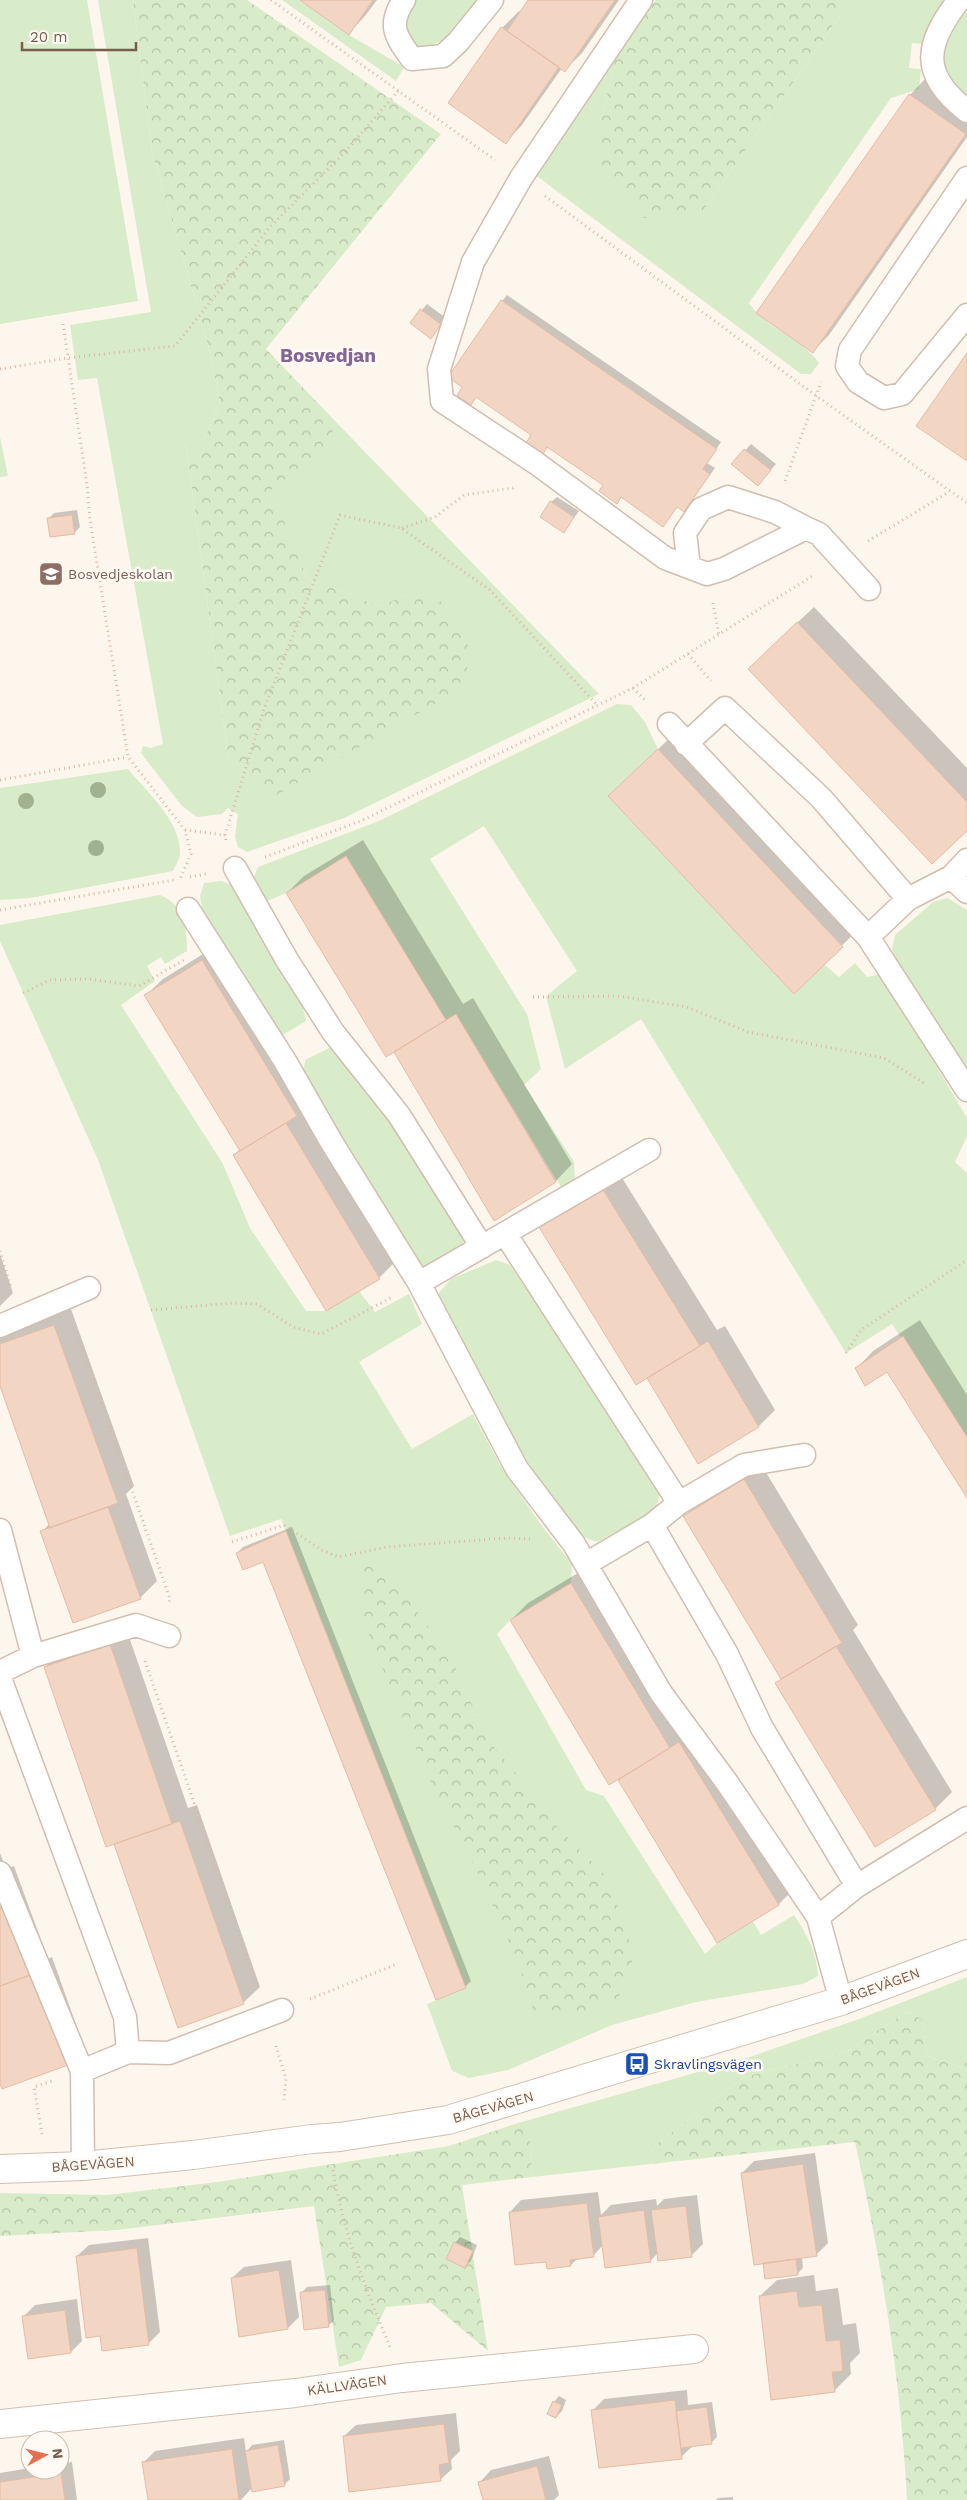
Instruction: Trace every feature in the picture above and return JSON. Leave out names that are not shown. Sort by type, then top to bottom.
[{"type":"street","name":"BÅGEVÄGEN","points":[[0,2168],[83,2166],[340,2137],[448,2120],[841,2001],[967,1954]]},
{"type":"street","name":"KÄLLVÄGEN","points":[[0,2424],[296,2393],[402,2378],[694,2349]]},
{"type":"lane","points":[[404,0],[395,13],[395,36],[412,59],[443,56],[458,42],[492,0]]},
{"type":"lane","points":[[641,0],[522,178],[473,262],[439,370],[442,402],[536,463],[666,558],[707,574],[724,569],[806,528]]},
{"type":"lane","points":[[959,0],[944,19],[932,46],[935,74],[950,98],[967,111]]},
{"type":"lane","points":[[967,178],[850,350],[847,366],[858,382],[884,398],[902,394],[967,315]]},
{"type":"lane","points":[[689,567],[685,533],[701,509],[728,497],[776,512],[820,534],[869,589]]},
{"type":"lane","points":[[686,744],[725,708],[821,798],[908,899]]},
{"type":"lane","points":[[669,724],[868,937],[967,1090]]},
{"type":"lane","points":[[868,937],[908,899],[959,885],[967,860]]},
{"type":"lane","points":[[235,868],[287,960],[333,1032],[399,1115],[482,1247]]},
{"type":"lane","points":[[188,909],[209,945],[285,1061],[332,1143],[419,1283],[517,1469],[574,1544],[661,1693],[728,1784],[818,1917],[841,2001]]},
{"type":"lane","points":[[419,1283],[506,1235],[649,1150]]},
{"type":"lane","points":[[506,1235],[597,1373],[679,1503]]},
{"type":"lane","points":[[0,1326],[89,1288]]},
{"type":"lane","points":[[586,1564],[652,1524],[679,1503],[744,1465],[804,1455]]},
{"type":"lane","points":[[652,1524],[727,1654],[762,1728],[857,1886]]},
{"type":"lane","points":[[0,1530],[33,1656]]},
{"type":"lane","points":[[0,1672],[33,1656],[136,1625],[169,1636]]},
{"type":"lane","points":[[0,1678],[125,2017],[128,2052]]},
{"type":"lane","points":[[818,1917],[857,1886],[967,1818]]},
{"type":"lane","points":[[0,1874],[82,2071],[83,2166]]},
{"type":"lane","points":[[82,2071],[128,2052],[169,2052],[282,2010]]},
{"type":"path","points":[[271,0],[522,178],[814,395],[967,503]]},
{"type":"path","points":[[0,369],[67,358],[175,346],[271,226],[345,152],[399,91],[412,59]]},
{"type":"path","points":[[63,324],[87,484],[90,520],[128,757],[185,830],[190,854],[180,879]]},
{"type":"path","points":[[776,512],[814,395],[825,372],[847,366]]},
{"type":"path","points":[[401,528],[435,517],[464,495],[512,488],[536,463]]},
{"type":"path","points":[[0,910],[235,868],[363,820],[633,688],[841,557],[949,492]]},
{"type":"path","points":[[235,868],[225,835],[264,709],[340,515],[401,528],[490,590],[598,706]]},
{"type":"path","points":[[0,780],[128,757]]},
{"type":"path","points":[[185,830],[225,835]]},
{"type":"path","points":[[23,993],[50,980],[88,979],[139,986],[209,945]]},
{"type":"path","points":[[533,997],[618,996],[688,1007],[748,1032],[884,1058],[931,1086]]},
{"type":"path","points":[[846,1353],[861,1330],[967,1260]]},
{"type":"path","points":[[151,1310],[257,1304],[293,1327],[321,1334],[419,1283]]},
{"type":"path","points":[[232,1542],[284,1525],[322,1550],[338,1557],[387,1547],[506,1538],[574,1544]]},
{"type":"path","points":[[330,1992],[397,1964]]},
{"type":"path","points":[[44,2142],[34,2087],[59,2079]]},
{"type":"path","points":[[332,2165],[339,2210],[366,2288],[402,2378]]},
{"type":"green space","points":[[0,0],[87,0],[138,301],[0,324]]},
{"type":"green space","points":[[98,0],[133,0],[152,152],[211,355],[220,403],[201,446],[186,446],[229,761],[410,594],[379,606],[307,578],[270,490],[324,449],[337,423],[599,694],[344,818],[247,852],[238,847],[235,837],[238,814],[228,808],[222,814],[197,817],[182,806],[141,753],[143,746],[151,748],[163,744],[97,378],[78,380],[70,325],[151,312]]},
{"type":"green space","points":[[133,0],[247,0],[441,134],[266,349],[337,423],[324,449],[271,490],[307,578],[379,606],[410,594],[442,602],[468,640],[467,685],[277,795],[257,786],[229,761],[186,446],[201,446],[220,403],[211,355],[152,152]]},
{"type":"green space","points":[[282,0],[300,0],[349,35],[404,67],[396,81]]},
{"type":"green space","points":[[410,0],[483,0],[450,37],[425,48],[410,45],[402,11]]},
{"type":"green space","points":[[656,0],[851,0],[700,215],[644,218],[602,167],[599,125],[613,72],[607,66]]},
{"type":"green space","points":[[851,0],[944,0],[922,44],[912,43],[909,68],[921,69],[919,89],[891,98],[749,303],[765,320],[803,346],[819,363],[811,374],[801,374],[534,174],[607,66],[613,72],[599,125],[700,215]]},
{"type":"green space","points":[[967,3],[967,96],[959,89],[948,72],[943,53],[943,43],[950,24]]},
{"type":"green space","points":[[0,437],[8,476],[0,477]]},
{"type":"green space","points":[[617,704],[631,705],[645,722],[658,749],[608,796],[794,993],[825,965],[839,977],[855,963],[867,977],[882,974],[967,1118],[967,1136],[955,1162],[967,1173],[967,1437],[892,1324],[846,1353],[641,1019],[565,1069],[546,996],[577,971],[484,826],[430,859],[527,1014],[541,1069],[524,1085],[574,1162],[575,1179],[562,1189],[456,1014],[446,1020],[346,856],[286,893],[263,903],[253,879],[258,867],[379,821]]},
{"type":"green space","points":[[128,769],[161,807],[175,829],[180,853],[173,871],[30,898],[0,900],[0,788]]},
{"type":"green space","points":[[222,881],[230,884],[262,932],[296,990],[303,1007],[306,1021],[283,1035],[274,1028],[203,914],[200,896],[204,883]]},
{"type":"green space","points":[[160,895],[168,899],[180,911],[185,926],[187,951],[165,964],[161,957],[147,966],[155,981],[121,1005],[223,1164],[250,1228],[306,1311],[326,1311],[359,1291],[375,1312],[409,1294],[422,1324],[359,1362],[412,1449],[473,1414],[500,1465],[539,1522],[572,1564],[571,1583],[510,1620],[497,1634],[586,1790],[604,1796],[705,1954],[717,1943],[753,1921],[761,1935],[794,1915],[816,1959],[818,1976],[803,1984],[696,2002],[612,2025],[508,2070],[469,2078],[452,2071],[427,2004],[466,1988],[286,1531],[281,1519],[230,1536],[98,1160],[0,941],[0,925]]},
{"type":"green space","points":[[948,898],[967,910],[967,1068],[901,972],[892,950],[895,935],[933,902]]},
{"type":"green space","points":[[329,1048],[340,1050],[386,1113],[464,1241],[459,1255],[425,1267],[405,1254],[303,1076],[305,1060]]},
{"type":"green space","points":[[496,1260],[510,1265],[642,1462],[660,1494],[655,1511],[597,1542],[578,1535],[524,1463],[440,1310],[438,1294],[451,1279]]},
{"type":"green space","points":[[378,1560],[451,1657],[487,1739],[560,1830],[607,1877],[628,1934],[634,1973],[617,1999],[588,2012],[535,2015],[515,1954],[472,1861],[424,1769],[365,1625],[360,1570]]},
{"type":"green space","points":[[967,1977],[967,2061],[961,2067],[927,2056],[922,2019],[906,2012],[846,2052],[744,2077],[659,2142],[641,2165],[532,2177],[531,2144],[518,2123],[744,2059],[859,2019]]},
{"type":"green space","points":[[906,2012],[922,2019],[927,2056],[961,2067],[967,2061],[967,2500],[907,2500],[895,2365],[881,2275],[855,2142],[641,2165],[659,2142],[744,2077],[846,2052]]},
{"type":"green space","points":[[518,2123],[531,2143],[532,2177],[462,2185],[488,2351],[431,2303],[386,2307],[361,2360],[339,2367],[314,2206],[117,2230],[0,2236],[0,2193],[107,2195],[217,2182],[449,2146]]},
{"type":"building","points":[[300,0],[373,0],[349,35]]},
{"type":"building","points":[[528,0],[615,0],[565,72],[507,31]]},
{"type":"building","points":[[501,27],[559,67],[506,144],[448,103]]},
{"type":"building","points":[[909,94],[966,134],[813,353],[756,313]]},
{"type":"building","points":[[501,300],[717,449],[703,469],[710,474],[684,512],[677,507],[663,527],[621,497],[617,504],[599,491],[603,485],[547,447],[543,454],[526,443],[531,435],[476,397],[471,405],[457,396],[462,387],[448,377]]},
{"type":"building","points":[[420,309],[441,324],[431,339],[410,323]]},
{"type":"building","points":[[967,353],[967,461],[916,426]]},
{"type":"building","points":[[744,449],[771,470],[758,486],[731,464]]},
{"type":"building","points":[[550,501],[574,517],[564,533],[540,517]]},
{"type":"building","points":[[72,515],[75,534],[50,537],[47,518]]},
{"type":"building","points":[[797,622],[967,802],[967,831],[932,864],[748,669]]},
{"type":"building","points":[[658,749],[843,947],[794,994],[608,796]]},
{"type":"building","points":[[346,856],[446,1020],[386,1057],[286,893]]},
{"type":"building","points":[[202,960],[297,1116],[240,1151],[144,995]]},
{"type":"building","points":[[456,1014],[556,1182],[494,1221],[394,1052]]},
{"type":"building","points":[[286,1123],[380,1279],[326,1311],[233,1155]]},
{"type":"building","points":[[602,1188],[700,1346],[636,1385],[539,1227]]},
{"type":"building","points":[[54,1325],[118,1503],[50,1528],[0,1386],[0,1344]]},
{"type":"building","points":[[903,1336],[967,1437],[967,1498],[887,1372],[865,1386],[855,1368]]},
{"type":"building","points":[[708,1341],[759,1427],[698,1464],[647,1378]]},
{"type":"building","points":[[744,1479],[842,1643],[781,1679],[683,1516]]},
{"type":"building","points":[[108,1507],[141,1599],[73,1623],[40,1531]]},
{"type":"building","points":[[286,1531],[466,1988],[436,2000],[263,1562],[243,1570],[236,1553]]},
{"type":"building","points":[[571,1583],[670,1748],[609,1785],[510,1620]]},
{"type":"building","points":[[110,1644],[172,1824],[106,1847],[44,1667]]},
{"type":"building","points":[[836,1646],[936,1810],[875,1847],[775,1683]]},
{"type":"building","points":[[679,1742],[779,1905],[717,1943],[618,1780]]},
{"type":"building","points":[[180,1821],[244,2004],[178,2028],[114,1844]]},
{"type":"building","points":[[0,1889],[31,1975],[0,1986]]},
{"type":"building","points":[[35,1973],[68,2065],[2,2089],[0,2084],[0,1986]]},
{"type":"building","points":[[803,2164],[817,2256],[754,2265],[741,2173]]},
{"type":"building","points":[[587,2203],[594,2257],[570,2260],[571,2266],[547,2269],[546,2262],[515,2265],[509,2212]]},
{"type":"building","points":[[686,2206],[692,2257],[658,2261],[651,2210]]},
{"type":"building","points":[[644,2210],[651,2262],[605,2268],[598,2217]]},
{"type":"building","points":[[454,2242],[473,2251],[465,2268],[446,2259]]},
{"type":"building","points":[[137,2248],[149,2345],[102,2351],[100,2336],[86,2338],[76,2256]]},
{"type":"building","points":[[796,2259],[798,2275],[765,2279],[763,2263]]},
{"type":"building","points":[[279,2270],[288,2329],[239,2337],[231,2278]]},
{"type":"building","points":[[325,2290],[329,2327],[304,2330],[300,2292]]},
{"type":"building","points":[[797,2291],[799,2307],[822,2305],[826,2341],[840,2340],[843,2371],[832,2372],[835,2392],[771,2400],[759,2296]]},
{"type":"building","points":[[65,2310],[71,2353],[28,2359],[22,2316]]},
{"type":"building","points":[[675,2400],[682,2459],[599,2468],[591,2410]]},
{"type":"building","points":[[553,2401],[562,2405],[556,2418],[547,2414]]},
{"type":"building","points":[[707,2407],[712,2444],[681,2448],[676,2411]]},
{"type":"building","points":[[444,2424],[449,2463],[439,2465],[441,2481],[349,2492],[343,2436]]},
{"type":"building","points":[[278,2445],[285,2486],[252,2492],[245,2451]]},
{"type":"building","points":[[232,2449],[239,2500],[148,2500],[142,2462]]},
{"type":"building","points":[[537,2466],[546,2500],[483,2500],[478,2482]]},
{"type":"building","points":[[20,2479],[62,2480],[65,2500],[0,2500],[0,2482]]},
{"type":"place","name":"Bosvedjeskolan","points":[[51,574]]},
{"type":"place","name":"Skravlingsvägen","points":[[637,2064]]},
{"type":"district","name":"Bosvedjan","points":[[328,355]]}]
